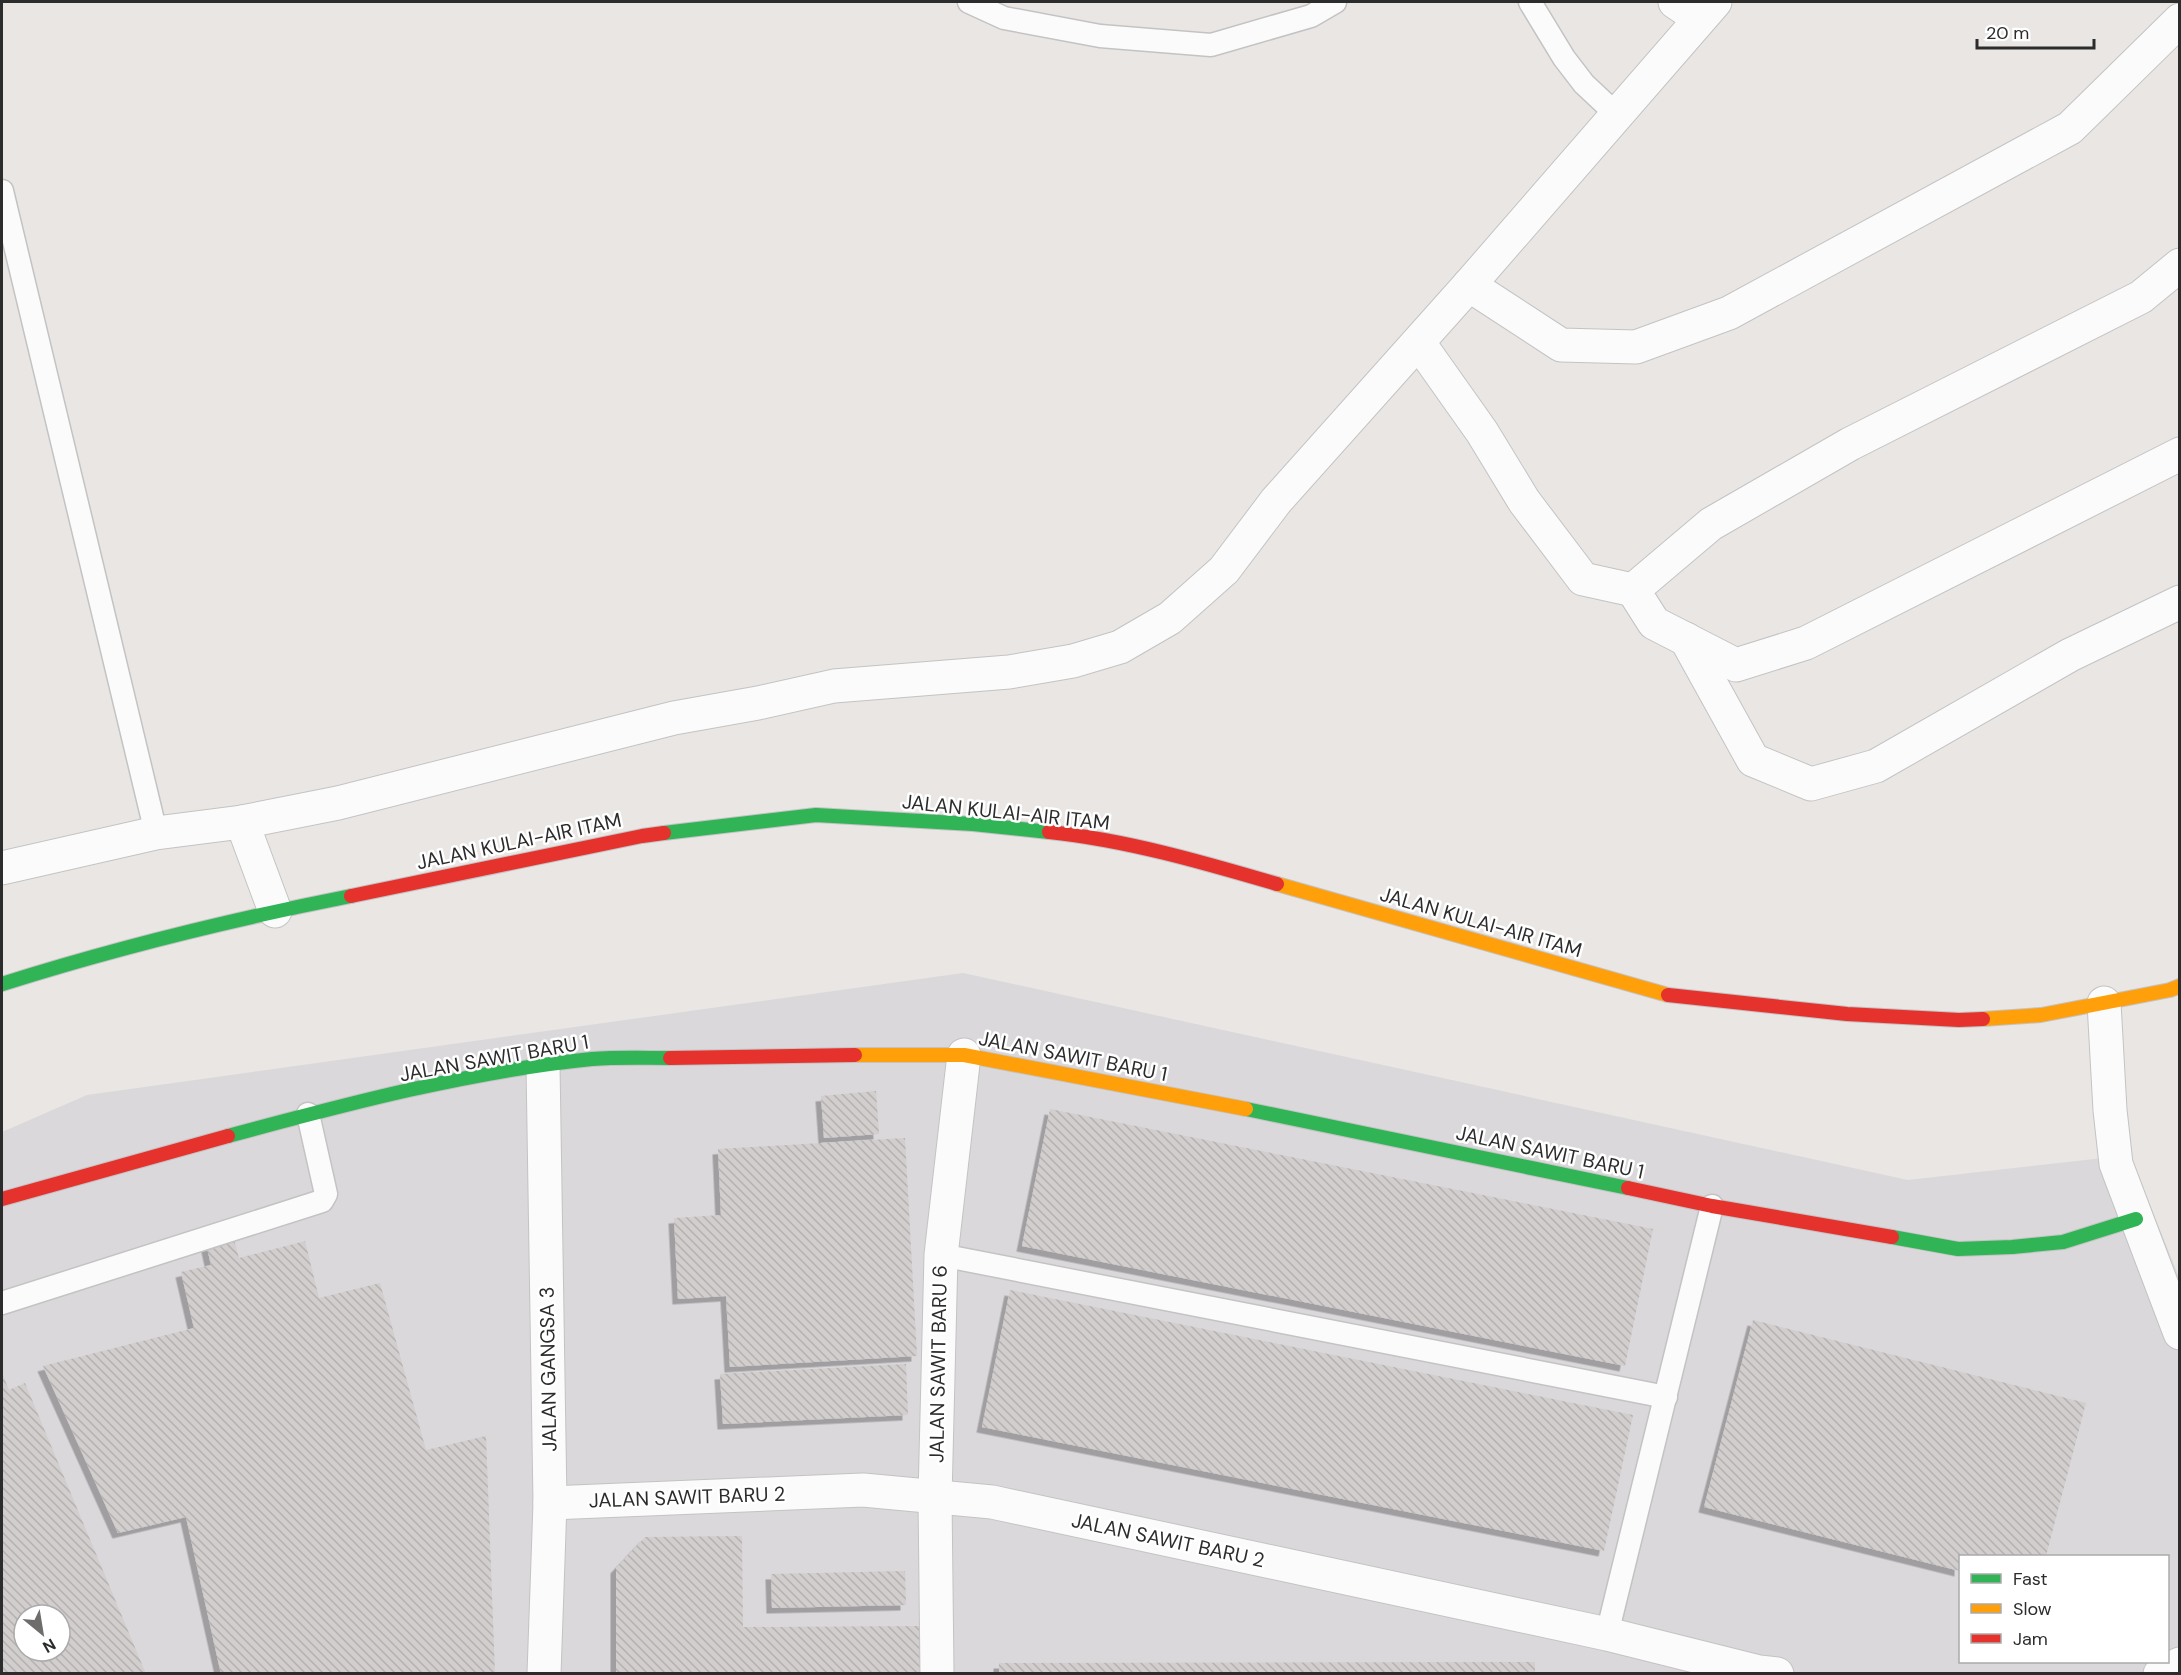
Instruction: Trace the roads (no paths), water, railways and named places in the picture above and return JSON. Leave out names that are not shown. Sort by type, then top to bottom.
[{"type":"main road","name":"JALAN KULAI-AIR ITAM","points":[[2,984],[56,967],[275,911],[642,836],[816,815],[973,824],[1085,836],[1193,860],[1665,995],[1847,1014],[1959,1020],[2041,1015],[2180,986]]},
{"type":"main road","name":"JALAN SAWIT BARU 1","points":[[2,1199],[308,1114],[468,1078],[543,1065],[607,1059],[891,1054],[964,1055],[1035,1067],[1339,1127],[1712,1206],[1958,1249],[2063,1242],[2136,1219]]},
{"type":"street","points":[[2,868],[156,833],[242,822],[338,803],[382,790],[674,718],[834,686],[1009,672],[1073,661],[1120,647],[1170,618],[1224,570],[1276,501],[1419,343],[1616,114],[1696,7]]},
{"type":"street","points":[[1469,285],[1561,345],[1636,347],[1729,313],[2070,128],[2180,20]]},
{"type":"street","points":[[1633,590],[1710,524],[1850,444],[2141,297],[2180,265]]},
{"type":"street","points":[[1419,343],[1482,432],[1524,501],[1583,579],[1633,590],[1654,623],[1736,665],[1806,643],[2180,454]]},
{"type":"street","points":[[1686,639],[1753,760],[1811,784],[1876,766],[2070,655],[2180,602]]},
{"type":"street","points":[[242,822],[275,911]]},
{"type":"street","points":[[2104,1003],[2110,1110],[2116,1164],[2180,1333]]},
{"type":"street","name":"JALAN SAWIT BARU 6","points":[[937,1674],[935,1497],[941,1255],[964,1055]]},
{"type":"street","name":"JALAN GANGSA 3","points":[[543,1065],[550,1503],[544,1674]]},
{"type":"street","name":"JALAN SAWIT BARU 2","points":[[550,1503],[863,1490],[992,1502],[1607,1634],[1765,1673]]},
{"type":"street","points":[[2160,1674],[2180,1664]]},
{"type":"lane","points":[[969,2],[1004,18],[1100,36],[1211,45],[1311,16],[1335,2]]},
{"type":"lane","points":[[1530,2],[1564,58],[1584,84],[1616,114]]},
{"type":"lane","points":[[2,192],[156,833]]},
{"type":"lane","points":[[2,1303],[322,1201],[326,1194],[308,1114]]},
{"type":"lane","points":[[1607,1634],[1712,1206]]},
{"type":"lane","points":[[941,1255],[1666,1396]]}]
